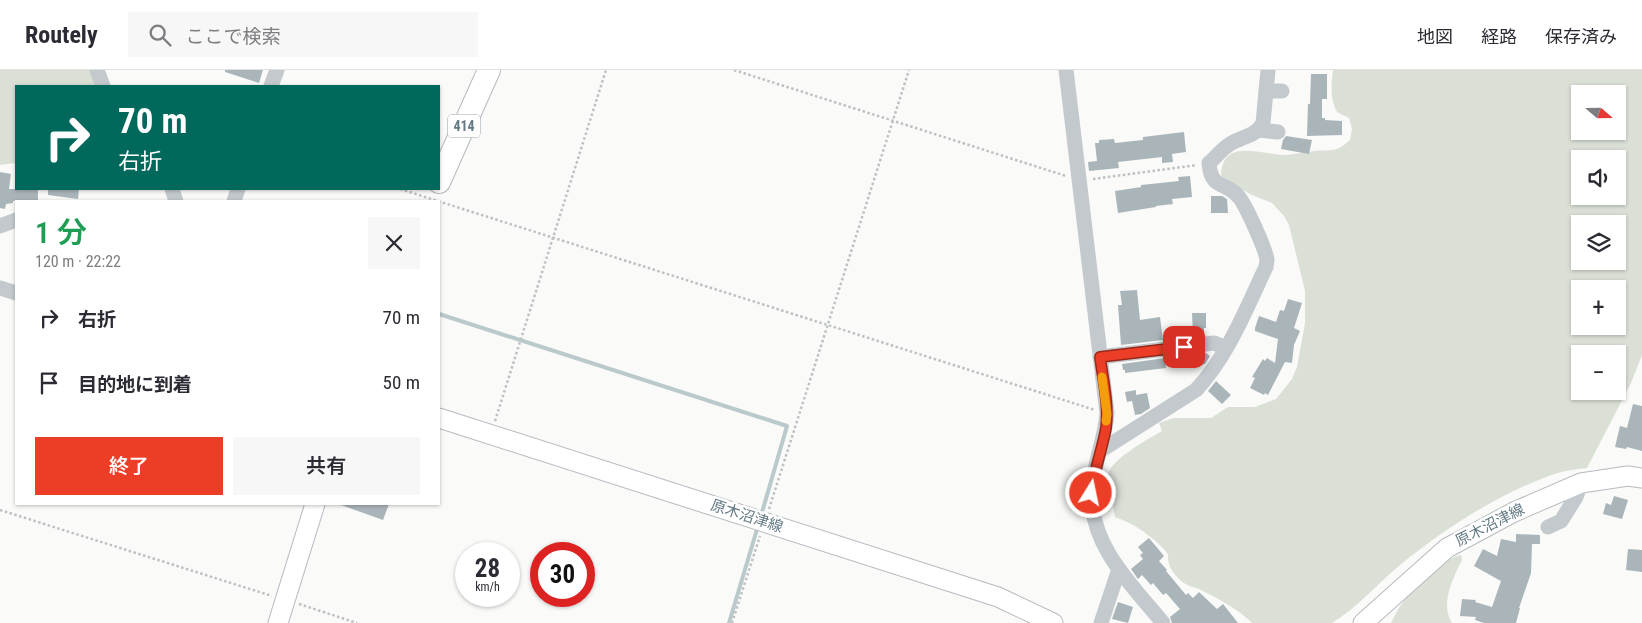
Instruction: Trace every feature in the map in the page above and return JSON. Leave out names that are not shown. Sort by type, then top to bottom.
[{"type":"highway","name":"414","points":[[440,180],[489,70]]},
{"type":"main road","name":"原木沼津線","points":[[440,418],[998,598],[1053,623]]},
{"type":"main road","name":"原木沼津線","points":[[1363,623],[1448,548],[1514,512],[1580,483],[1628,476],[1642,478]]},
{"type":"main road","points":[[278,623],[315,505]]},
{"type":"street","points":[[97,70],[103,85]]},
{"type":"street","points":[[271,85],[277,70]]},
{"type":"street","points":[[1066,70],[1107,414],[1106,428],[1091,493],[1094,514],[1099,535],[1119,570],[1163,623]]},
{"type":"street","points":[[1259,130],[1263,123],[1268,70]]},
{"type":"street","points":[[1266,91],[1282,91]]},
{"type":"street","points":[[1100,451],[1196,390],[1204,382],[1226,348],[1267,261],[1257,232],[1241,199],[1237,194],[1213,180],[1210,172],[1210,163],[1230,144],[1259,130],[1278,132]]},
{"type":"street","points":[[0,226],[15,220]]},
{"type":"street","points":[[0,288],[15,293]]},
{"type":"street","points":[[1100,357],[1214,344],[1226,348]]},
{"type":"street","points":[[1548,527],[1562,521],[1576,497],[1580,483]]},
{"type":"street","points":[[1101,623],[1119,570]]},
{"type":"path","points":[[490,434],[606,70]]},
{"type":"path","points":[[734,70],[1080,181],[1210,163]]},
{"type":"path","points":[[732,623],[909,70]]},
{"type":"path","points":[[408,190],[434,193],[553,238],[1107,414]]},
{"type":"path","points":[[0,510],[357,623]]},
{"type":"shaded area","points":[[0,70],[91,70],[98,85],[15,85],[15,163],[0,165]]},
{"type":"shaded area","points":[[1333,70],[1642,70],[1642,355],[1626,393],[1626,345],[1571,345],[1571,400],[1622,400],[1587,468],[1561,472],[1518,489],[1455,524],[1417,552],[1350,610],[1332,623],[1252,623],[1227,604],[1180,580],[1170,567],[1168,554],[1157,542],[1137,527],[1115,517],[1107,478],[1109,471],[1121,458],[1138,445],[1162,431],[1159,423],[1174,418],[1211,418],[1228,407],[1255,407],[1276,399],[1292,379],[1297,367],[1305,323],[1305,291],[1289,225],[1284,216],[1272,203],[1252,195],[1221,176],[1223,164],[1228,156],[1236,152],[1245,151],[1287,155],[1335,150],[1341,147],[1350,140],[1352,129],[1349,118],[1337,112],[1332,92]]},
{"type":"shaded area","points":[[1461,555],[1462,560],[1449,591],[1447,608],[1452,623],[1391,623],[1401,604],[1421,582],[1438,567]]},
{"type":"building","points":[[225,70],[263,70],[259,83],[225,72]]},
{"type":"building","points":[[1311,74],[1327,74],[1327,99],[1322,99],[1322,118],[1325,118],[1325,120],[1342,121],[1342,135],[1307,136]]},
{"type":"building","points":[[1184,132],[1186,152],[1172,154],[1173,162],[1162,163],[1162,157],[1118,162],[1119,168],[1089,171],[1088,162],[1097,161],[1095,143],[1099,143],[1099,140],[1114,139],[1115,143],[1143,140],[1143,137]]},
{"type":"building","points":[[1286,136],[1312,140],[1309,154],[1281,149]]},
{"type":"building","points":[[0,172],[11,174],[9,189],[38,190],[38,200],[15,200],[13,203],[6,204],[5,209],[0,208]]},
{"type":"building","points":[[1190,176],[1192,197],[1172,199],[1173,204],[1118,213],[1115,191],[1141,187],[1141,185],[1179,181],[1178,177]]},
{"type":"building","points":[[48,190],[79,190],[78,199],[48,195]]},
{"type":"building","points":[[1211,196],[1222,196],[1227,199],[1228,213],[1211,213]]},
{"type":"building","points":[[1137,290],[1140,320],[1160,317],[1163,340],[1121,345],[1118,305],[1122,305],[1120,291]]},
{"type":"building","points":[[1288,299],[1302,303],[1294,328],[1300,331],[1294,345],[1292,363],[1285,362],[1268,395],[1265,393],[1264,395],[1250,388],[1255,378],[1252,377],[1263,359],[1265,361],[1267,358],[1275,363],[1278,339],[1255,331],[1255,328],[1259,316],[1276,322],[1280,310],[1284,311]]},
{"type":"building","points":[[1192,313],[1206,313],[1204,335],[1193,335]]},
{"type":"building","points":[[1206,353],[1210,356],[1205,364],[1190,366],[1198,354]]},
{"type":"building","points":[[1165,358],[1166,368],[1125,373],[1125,370],[1123,370],[1122,364]]},
{"type":"building","points":[[1216,381],[1231,395],[1222,404],[1208,391]]},
{"type":"building","points":[[1136,390],[1136,395],[1147,393],[1150,408],[1141,414],[1135,415],[1132,401],[1127,402],[1125,392]]},
{"type":"building","points":[[1633,404],[1642,406],[1642,451],[1627,447],[1626,449],[1615,447],[1620,426],[1627,428]]},
{"type":"building","points":[[1614,496],[1628,500],[1622,519],[1603,514],[1606,503],[1611,505]]},
{"type":"building","points":[[341,505],[389,505],[383,520]]},
{"type":"building","points":[[1516,534],[1540,535],[1540,544],[1532,544],[1531,573],[1516,623],[1484,623],[1475,620],[1476,617],[1460,616],[1462,599],[1476,600],[1475,602],[1492,607],[1501,581],[1474,566],[1483,549],[1497,556],[1501,539],[1516,542]]},
{"type":"building","points":[[1149,538],[1164,556],[1159,561],[1186,595],[1188,593],[1193,598],[1199,592],[1217,609],[1223,604],[1238,623],[1172,623],[1170,617],[1180,609],[1166,593],[1163,595],[1153,583],[1151,585],[1142,575],[1138,579],[1131,569],[1143,559],[1140,555],[1143,553],[1138,547]]},
{"type":"building","points":[[1628,549],[1642,550],[1642,572],[1626,570]]},
{"type":"building","points":[[1118,602],[1133,607],[1128,623],[1112,619]]},
{"type":"waterway","points":[[440,314],[787,426],[761,516]]},
{"type":"waterway","points":[[729,623],[758,526]]},
{"type":"slow traffic","points":[[1102,377],[1107,414],[1106,421]]},
{"type":"route","points":[[1091,493],[1106,428],[1107,414],[1100,357],[1184,347]]}]
